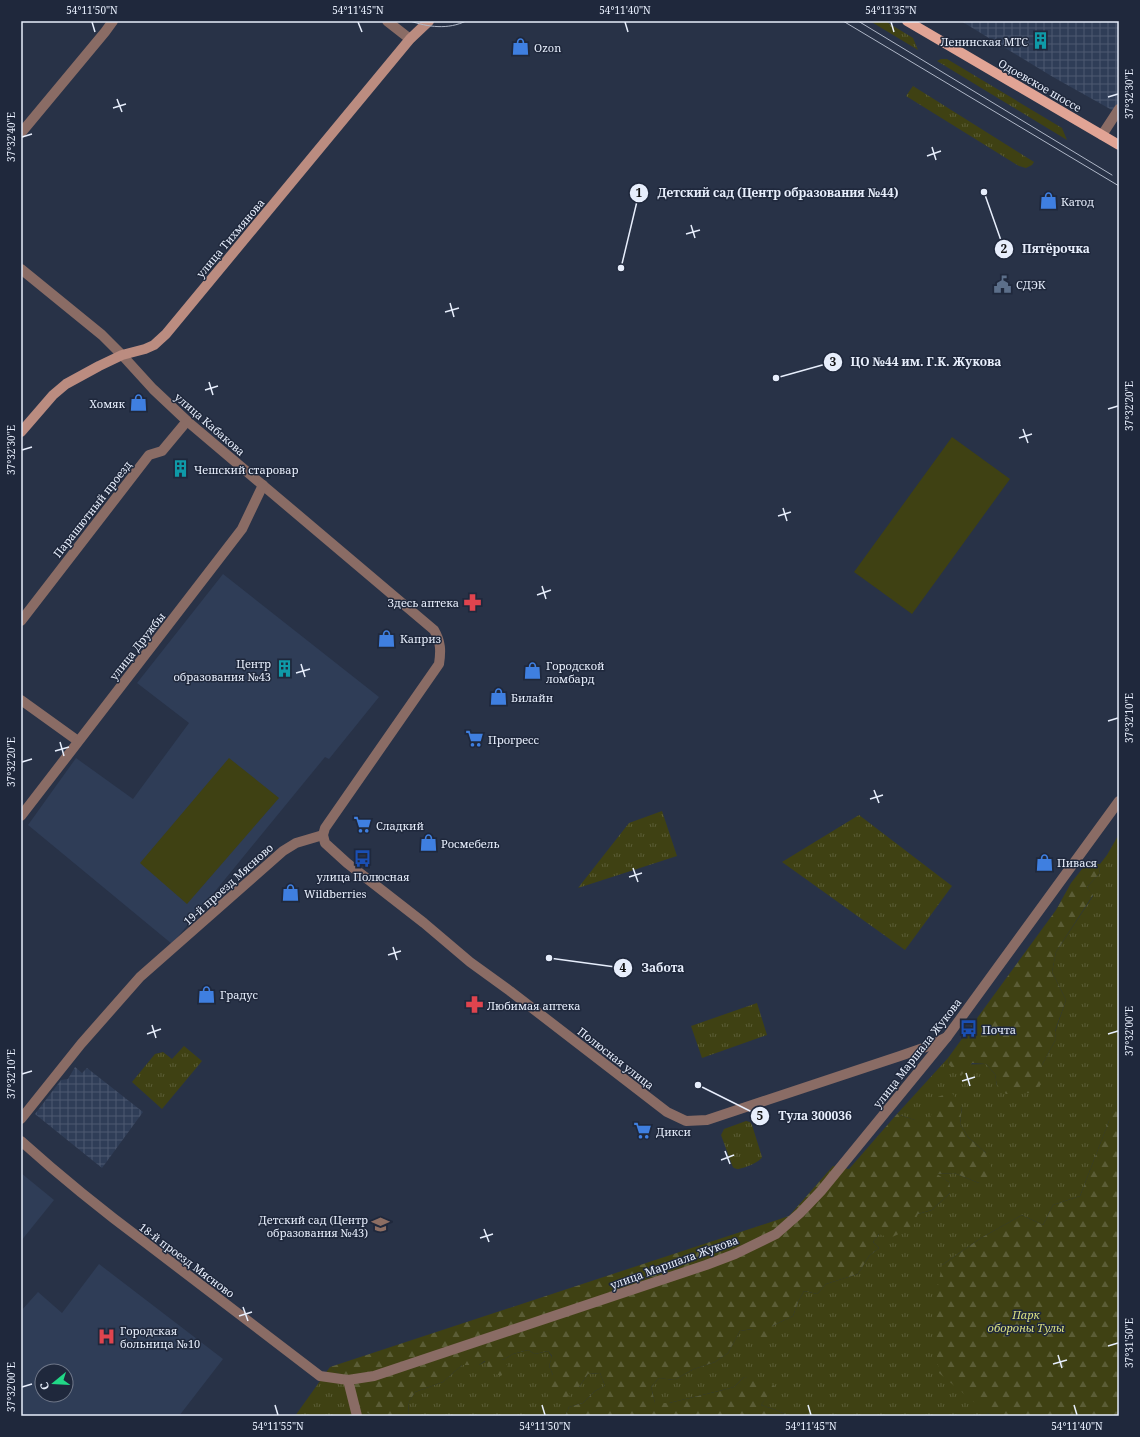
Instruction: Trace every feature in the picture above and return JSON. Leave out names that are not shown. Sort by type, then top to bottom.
[{"type":"main road","name":"Одоевское шоссе","points":[[907,21],[1119,145]]},
{"type":"street","points":[[21,133],[113,21]]},
{"type":"street","points":[[387,21],[410,39]]},
{"type":"street","name":"улица Тихмянова","points":[[21,432],[53,395],[66,384],[122,355],[145,349],[166,334],[410,39],[429,21]]},
{"type":"street","points":[[1102,135],[1119,109]]},
{"type":"street","name":"улица Кабакова","points":[[21,271],[102,335],[153,390],[187,421],[434,630],[441,647],[439,664],[327,823],[323,835]]},
{"type":"street","name":"Парашютный проезд","points":[[21,621],[149,455],[162,451],[187,421]]},
{"type":"street","name":"улица Дружбы","points":[[21,816],[242,529],[263,485]]},
{"type":"street","points":[[21,700],[78,741]]},
{"type":"street","name":"улица Маршала Жукова","points":[[348,1380],[356,1380],[374,1376],[706,1265],[735,1254],[776,1234],[800,1213],[821,1191],[947,1037],[1119,801]]},
{"type":"street","name":"Полюсная улица","points":[[323,835],[325,842],[347,863],[424,923],[470,962],[667,1112],[686,1122],[707,1120],[885,1062],[929,1046],[947,1037]]},
{"type":"street","name":"19-й проезд Мясново","points":[[21,1118],[80,1044],[140,978],[283,851],[296,843],[323,835]]},
{"type":"street","name":"18-й проезд Мясново","points":[[21,1141],[71,1185],[130,1232],[320,1376],[348,1380]]},
{"type":"street","points":[[348,1380],[357,1416]]},
{"type":"shaded area","points":[[961,21],[1119,21],[1119,114],[1053,77]]},
{"type":"shaded area","points":[[223,574],[379,697],[329,759],[325,757],[172,944],[28,825],[76,758],[133,799],[189,723],[137,683]]},
{"type":"shaded area","points":[[75,1067],[82,1073],[87,1068],[143,1112],[102,1168],[35,1114],[61,1080],[68,1079]]},
{"type":"shaded area","points":[[21,1173],[54,1200],[21,1241]]},
{"type":"shaded area","name":"Городская больница №10","points":[[99,1264],[223,1359],[179,1416],[21,1416],[21,1311],[38,1292],[62,1313]]},
{"type":"green space","points":[[870,21],[885,21],[913,38],[918,50]]},
{"type":"green space","points":[[947,59],[1062,128],[1067,140],[937,61]]},
{"type":"green space","points":[[913,86],[1034,162],[1026,168],[1019,166],[906,96]]},
{"type":"green space","points":[[952,437],[1010,479],[912,614],[854,572]]},
{"type":"green space","points":[[229,758],[279,798],[187,904],[140,863]]},
{"type":"green space","points":[[662,811],[677,856],[578,888],[629,823]]},
{"type":"green space","points":[[859,815],[952,886],[905,950],[782,862]]},
{"type":"green space","points":[[1119,834],[1119,1095],[1112,1114],[1113,1116],[1109,1121],[1080,1196],[1053,1205],[1043,1225],[1022,1215],[981,1238],[942,1265],[987,1413],[994,1416],[789,1416],[761,1405],[774,1386],[744,1377],[734,1387],[669,1403],[655,1403],[651,1387],[659,1378],[674,1380],[694,1369],[715,1362],[728,1353],[740,1331],[772,1326],[793,1316],[804,1291],[817,1294],[826,1284],[858,1274],[869,1256],[879,1248],[873,1242],[879,1234],[918,1214],[932,1210],[950,1193],[949,1182],[936,1174],[954,1173],[979,1183],[986,1153],[968,1137],[960,1124],[962,1106],[930,1121],[915,1120],[897,1114],[948,1058],[949,1065],[986,1064],[995,1074],[997,1086],[1042,1065],[1056,1039],[1055,1032],[1066,1000],[1052,972],[1056,952],[1093,896],[1087,887],[1099,874],[1100,864]]},
{"type":"green space","points":[[1086,864],[1100,864],[1099,874],[1087,887],[1093,895],[1056,952],[1052,972],[1066,1000],[1055,1031],[1056,1039],[1042,1065],[1044,1082],[1031,1093],[1006,1094],[997,1086],[995,1074],[986,1064],[972,1063],[961,1076],[949,1065],[948,1058],[1056,910],[1071,883]]},
{"type":"green space","points":[[757,1003],[767,1035],[702,1058],[691,1026]]},
{"type":"green space","points":[[184,1046],[202,1061],[162,1109],[132,1082],[155,1054],[163,1052],[172,1059]]},
{"type":"green space","points":[[951,1092],[962,1106],[960,1124],[968,1137],[986,1153],[994,1175],[979,1183],[954,1173],[937,1174],[949,1182],[951,1192],[932,1210],[918,1214],[912,1228],[890,1238],[879,1234],[873,1242],[879,1248],[869,1256],[858,1274],[826,1284],[817,1294],[804,1291],[793,1316],[772,1326],[775,1337],[761,1341],[752,1329],[740,1331],[728,1353],[715,1362],[694,1369],[674,1380],[659,1378],[651,1387],[655,1403],[669,1403],[734,1387],[744,1377],[761,1379],[775,1386],[761,1405],[789,1416],[565,1416],[569,1407],[583,1403],[595,1391],[605,1386],[600,1373],[588,1374],[579,1387],[563,1387],[571,1395],[560,1400],[545,1393],[553,1375],[549,1366],[552,1356],[548,1351],[535,1354],[528,1350],[513,1354],[502,1360],[508,1366],[501,1376],[490,1372],[485,1361],[479,1365],[462,1365],[443,1382],[415,1392],[409,1402],[409,1416],[373,1416],[354,1405],[348,1380],[330,1367],[789,1216],[833,1166],[849,1169],[897,1114],[915,1120],[930,1120],[935,1098]]},
{"type":"green space","name":"Парк обороны Тулы","points":[[1119,1095],[1119,1416],[994,1416],[987,1413],[939,1373],[932,1317],[942,1265],[981,1238],[1022,1215],[1043,1225],[1053,1205],[1080,1196]]},
{"type":"green space","points":[[746,1121],[750,1122],[752,1125],[762,1157],[751,1165],[737,1169],[732,1165],[721,1135],[724,1129]]},
{"type":"green space","points":[[528,1350],[535,1354],[548,1351],[552,1357],[549,1366],[553,1375],[562,1387],[579,1387],[588,1374],[600,1373],[605,1386],[595,1391],[583,1403],[569,1407],[565,1416],[408,1416],[409,1402],[415,1392],[443,1382],[462,1365],[479,1365],[486,1361],[502,1360],[513,1354]]},
{"type":"green space","points":[[330,1367],[348,1380],[368,1413],[373,1416],[295,1416]]},
{"type":"tram line","points":[[410,21],[438,27],[452,26],[466,21]]},
{"type":"tram line","points":[[843,21],[1119,186]]},
{"type":"tram line","points":[[858,21],[1112,175]]},
{"type":"place","name":"Ленинская МТС","points":[[1041,41]]},
{"type":"place","name":"Ozon","points":[[521,47]]},
{"type":"place","name":"Пятёрочка","points":[[984,192]]},
{"type":"place","name":"Катод","points":[[1048,201]]},
{"type":"place","name":"Детский сад (Центр образования №44)","points":[[621,268]]},
{"type":"place","name":"СДЭК","points":[[1003,284]]},
{"type":"place","name":"ЦО №44 им. Г.К. Жукова","points":[[776,378]]},
{"type":"place","name":"Хомяк","points":[[138,403]]},
{"type":"place","name":"Чешский старовар","points":[[181,469]]},
{"type":"place","name":"Здесь аптека","points":[[472,602]]},
{"type":"place","name":"Каприз","points":[[387,638]]},
{"type":"place","name":"Центр образования №43","points":[[284,669]]},
{"type":"place","name":"Городской ломбард","points":[[533,671]]},
{"type":"place","name":"Билайн","points":[[498,697]]},
{"type":"place","name":"Прогресс","points":[[475,739]]},
{"type":"place","name":"Сладкий","points":[[363,825]]},
{"type":"place","name":"Росмебель","points":[[428,843]]},
{"type":"place","name":"улица Полюсная","points":[[363,858]]},
{"type":"place","name":"Пивася","points":[[1044,862]]},
{"type":"place","name":"Wildberries","points":[[291,893]]},
{"type":"place","name":"Забота","points":[[549,958]]},
{"type":"place","name":"Градус","points":[[207,994]]},
{"type":"place","name":"Любимая аптека","points":[[474,1005]]},
{"type":"place","name":"Почта","points":[[969,1029]]},
{"type":"place","name":"Тула 300036","points":[[698,1085]]},
{"type":"place","name":"Дикси","points":[[643,1131]]},
{"type":"place","name":"Детский сад (Центр образования №43)","points":[[381,1225]]},
{"type":"place","name":"Городская больница №10","points":[[107,1336]]}]
